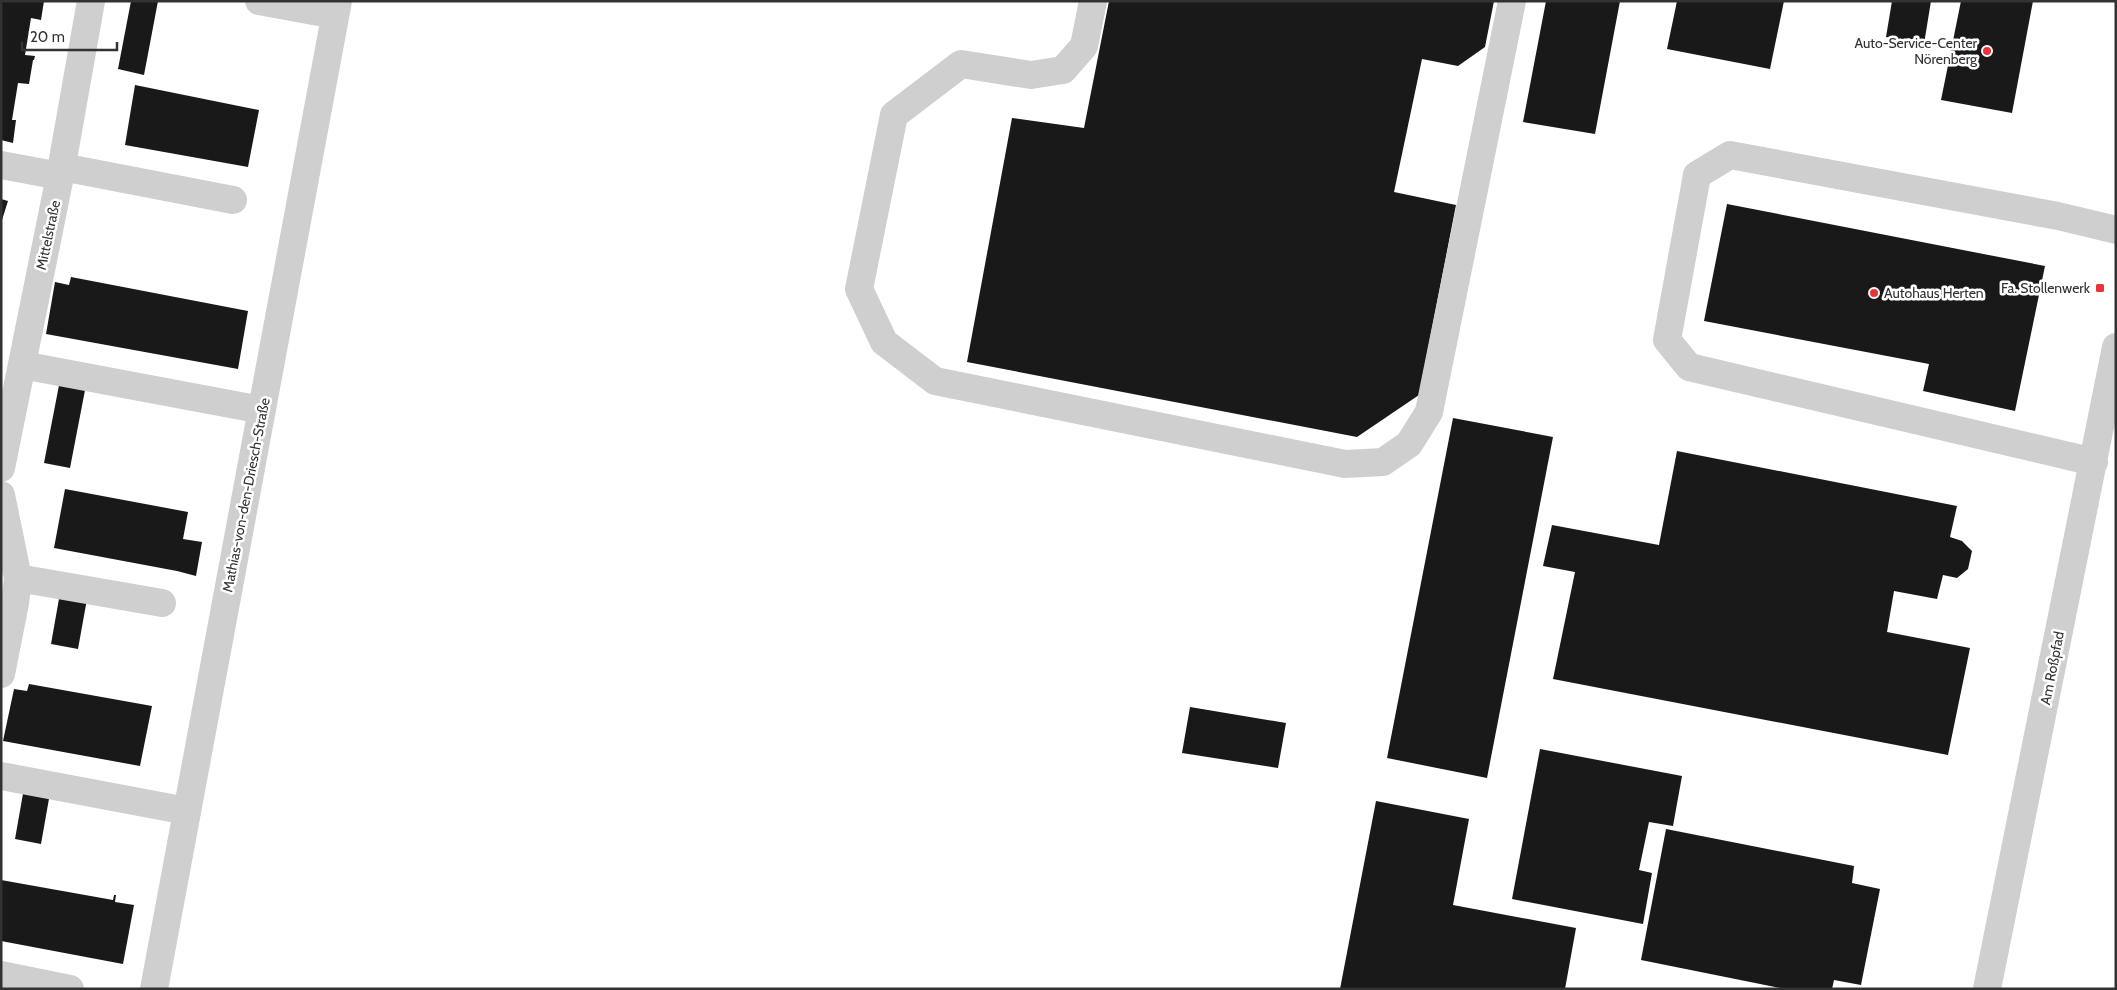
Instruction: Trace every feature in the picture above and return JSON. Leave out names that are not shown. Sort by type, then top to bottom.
[{"type":"street","name":"Mittelstraße","points":[[1,468],[61,172],[91,1]]},
{"type":"street","points":[[259,1],[337,8]]},
{"type":"street","points":[[1093,1],[1084,46],[1063,70],[1031,76],[961,64],[894,115],[859,289],[884,342],[935,381],[1345,464],[1383,462],[1409,444],[1429,412],[1512,1]]},
{"type":"street","name":"Mathias-von-den-Driesch-Straße","points":[[154,989],[337,8]]},
{"type":"street","points":[[2094,462],[1689,367],[1667,340],[1697,175],[1730,155],[2058,216],[2116,230]]},
{"type":"street","points":[[1,166],[61,172],[233,200]]},
{"type":"street","name":"Am Roßpfad","points":[[1987,989],[2094,462],[2109,413],[2116,346]]},
{"type":"street","points":[[22,365],[262,410]]},
{"type":"street","points":[[1,495],[4,521],[18,578],[1,674]]},
{"type":"street","points":[[18,578],[162,603]]},
{"type":"street","points":[[1,776],[187,811]]},
{"type":"street","points":[[1,975],[70,989]]},
{"type":"building","points":[[1,1],[44,1],[41,20],[31,18],[25,55],[35,56],[29,84],[18,83],[12,120],[16,120],[13,143],[1,140]]},
{"type":"building","points":[[131,1],[158,1],[144,75],[118,69]]},
{"type":"building","points":[[1109,1],[1494,1],[1485,47],[1458,66],[1422,59],[1394,192],[1456,205],[1419,395],[1357,437],[967,362],[1012,118],[1084,128]]},
{"type":"building","points":[[1546,1],[1620,1],[1595,134],[1523,122]]},
{"type":"building","points":[[1677,1],[1784,1],[1770,69],[1667,49]]},
{"type":"building","points":[[1892,1],[1931,1],[1924,44],[1886,37]]},
{"type":"building","name":"Auto-Service-Center Nörenberg","points":[[1961,1],[2033,1],[2012,113],[1941,100]]},
{"type":"building","points":[[135,85],[259,110],[248,167],[125,145]]},
{"type":"building","points":[[1,199],[8,201],[2,220],[1,220]]},
{"type":"building","name":"Autohaus Herten","points":[[1727,204],[2045,266],[2015,411],[1923,391],[1929,364],[1704,321]]},
{"type":"building","points":[[71,277],[248,311],[238,369],[46,334],[55,282],[69,285]]},
{"type":"building","points":[[60,380],[86,385],[70,468],[44,463]]},
{"type":"building","points":[[1453,418],[1553,437],[1487,778],[1387,758]]},
{"type":"building","points":[[1677,451],[1957,506],[1950,537],[1962,541],[1972,551],[1968,569],[1957,578],[1943,575],[1937,599],[1894,591],[1887,632],[1970,648],[1948,755],[1553,679],[1575,572],[1543,566],[1552,525],[1659,545]]},
{"type":"building","points":[[65,489],[188,512],[183,539],[202,542],[196,576],[54,548]]},
{"type":"building","points":[[60,593],[87,599],[78,649],[51,644]]},
{"type":"building","points":[[29,684],[152,706],[140,766],[3,741],[14,689],[27,691]]},
{"type":"building","points":[[1190,707],[1286,723],[1278,768],[1182,753]]},
{"type":"building","points":[[1540,749],[1682,776],[1673,826],[1649,822],[1639,870],[1652,873],[1643,924],[1512,899]]},
{"type":"building","points":[[24,788],[50,793],[41,844],[15,839]]},
{"type":"building","points":[[1376,801],[1469,819],[1453,905],[1576,928],[1565,989],[1340,989]]},
{"type":"building","points":[[1666,829],[1854,866],[1852,883],[1880,889],[1861,985],[1834,980],[1832,989],[1785,989],[1641,960]]},
{"type":"building","points":[[1,880],[113,900],[114,895],[116,895],[115,902],[134,905],[123,964],[1,941]]},
{"type":"place","name":"Auto-Service-Center Nörenberg","points":[[1987,51]]},
{"type":"place","name":"Fa. Stollenwerk","points":[[2100,288]]},
{"type":"place","name":"Autohaus Herten","points":[[1874,293]]}]
